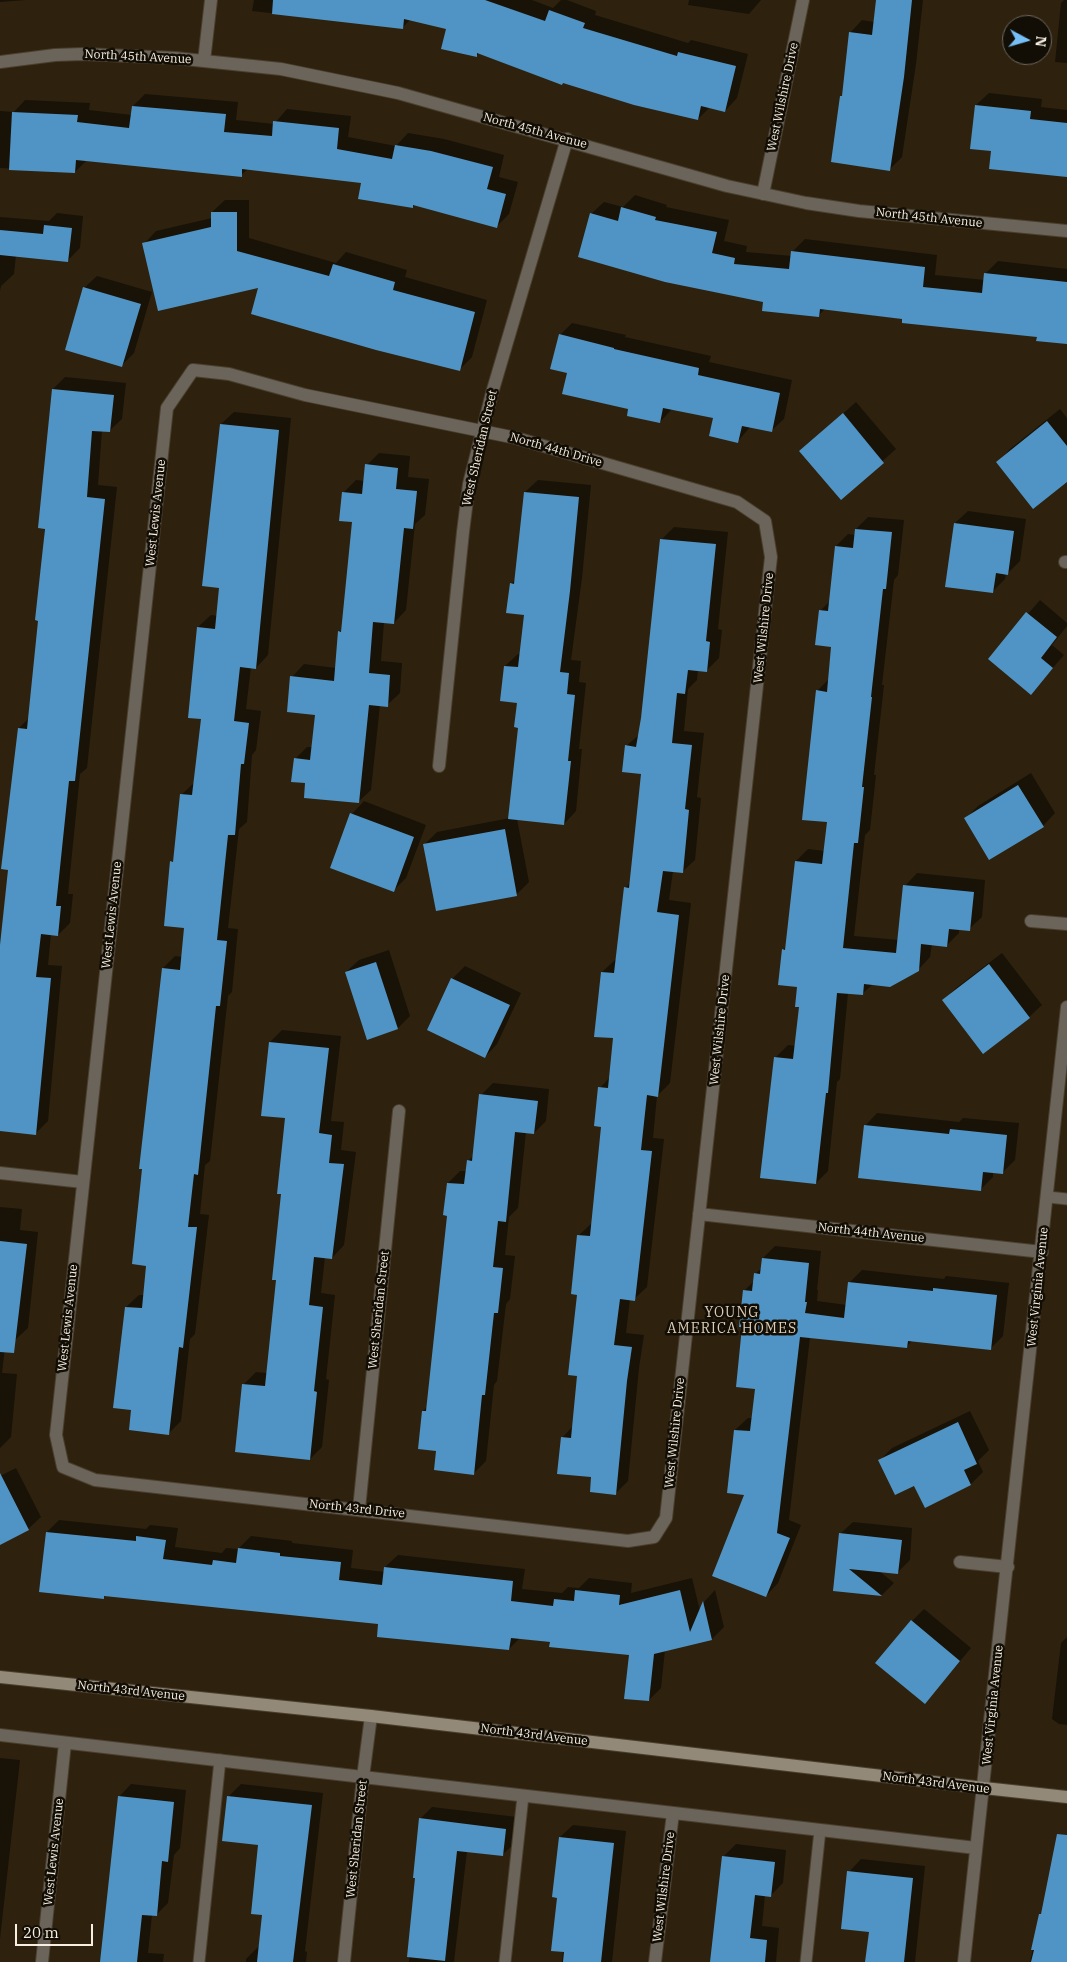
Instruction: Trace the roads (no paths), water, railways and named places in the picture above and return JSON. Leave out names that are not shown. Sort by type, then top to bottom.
[{"type":"main road","name":"North 43rd Avenue","points":[[0,1677],[371,1716],[1067,1797]]},
{"type":"street","points":[[204,60],[211,0]]},
{"type":"street","name":"West Wilshire Drive","points":[[763,194],[803,0]]},
{"type":"street","name":"North 45th Avenue","points":[[0,62],[56,55],[83,54],[204,60],[315,75],[398,92],[727,186],[806,203],[858,211],[1067,231]]},
{"type":"street","name":"West Sheridan Street","points":[[438,766],[469,484],[495,383],[567,139]]},
{"type":"street","name":"North 44th Drive","points":[[192,370],[230,374],[305,395],[516,438],[736,502],[765,521]]},
{"type":"street","name":"West Lewis Avenue","points":[[62,1467],[56,1435],[167,408],[192,370]]},
{"type":"street","name":"West Wilshire Drive","points":[[654,1537],[666,1518],[772,557],[765,521]]},
{"type":"street","points":[[1031,921],[1067,924]]},
{"type":"street","name":"West Virginia Avenue","points":[[964,1962],[1067,1007]]},
{"type":"street","name":"West Sheridan Street","points":[[359,1509],[399,1111]]},
{"type":"street","points":[[0,1173],[83,1182]]},
{"type":"street","name":"North 44th Avenue","points":[[699,1214],[1042,1252]]},
{"type":"street","name":"North 43rd Drive","points":[[62,1467],[95,1480],[628,1541],[654,1537]]},
{"type":"street","points":[[960,1562],[1008,1567]]},
{"type":"street","name":"West Sheridan Street","points":[[344,1962],[371,1716]]},
{"type":"street","points":[[0,1735],[976,1848]]},
{"type":"street","name":"West Lewis Avenue","points":[[42,1962],[65,1743]]},
{"type":"street","name":"West Wilshire Drive","points":[[655,1962],[673,1813]]},
{"type":"lane","points":[[1048,1197],[1067,1199]]},
{"type":"lane","points":[[200,1962],[220,1760]]},
{"type":"lane","points":[[505,1962],[524,1796]]},
{"type":"lane","points":[[806,1962],[820,1830]]},
{"type":"district","name":"YOUNG AMERICA HOMES","points":[[732,1322]]}]
